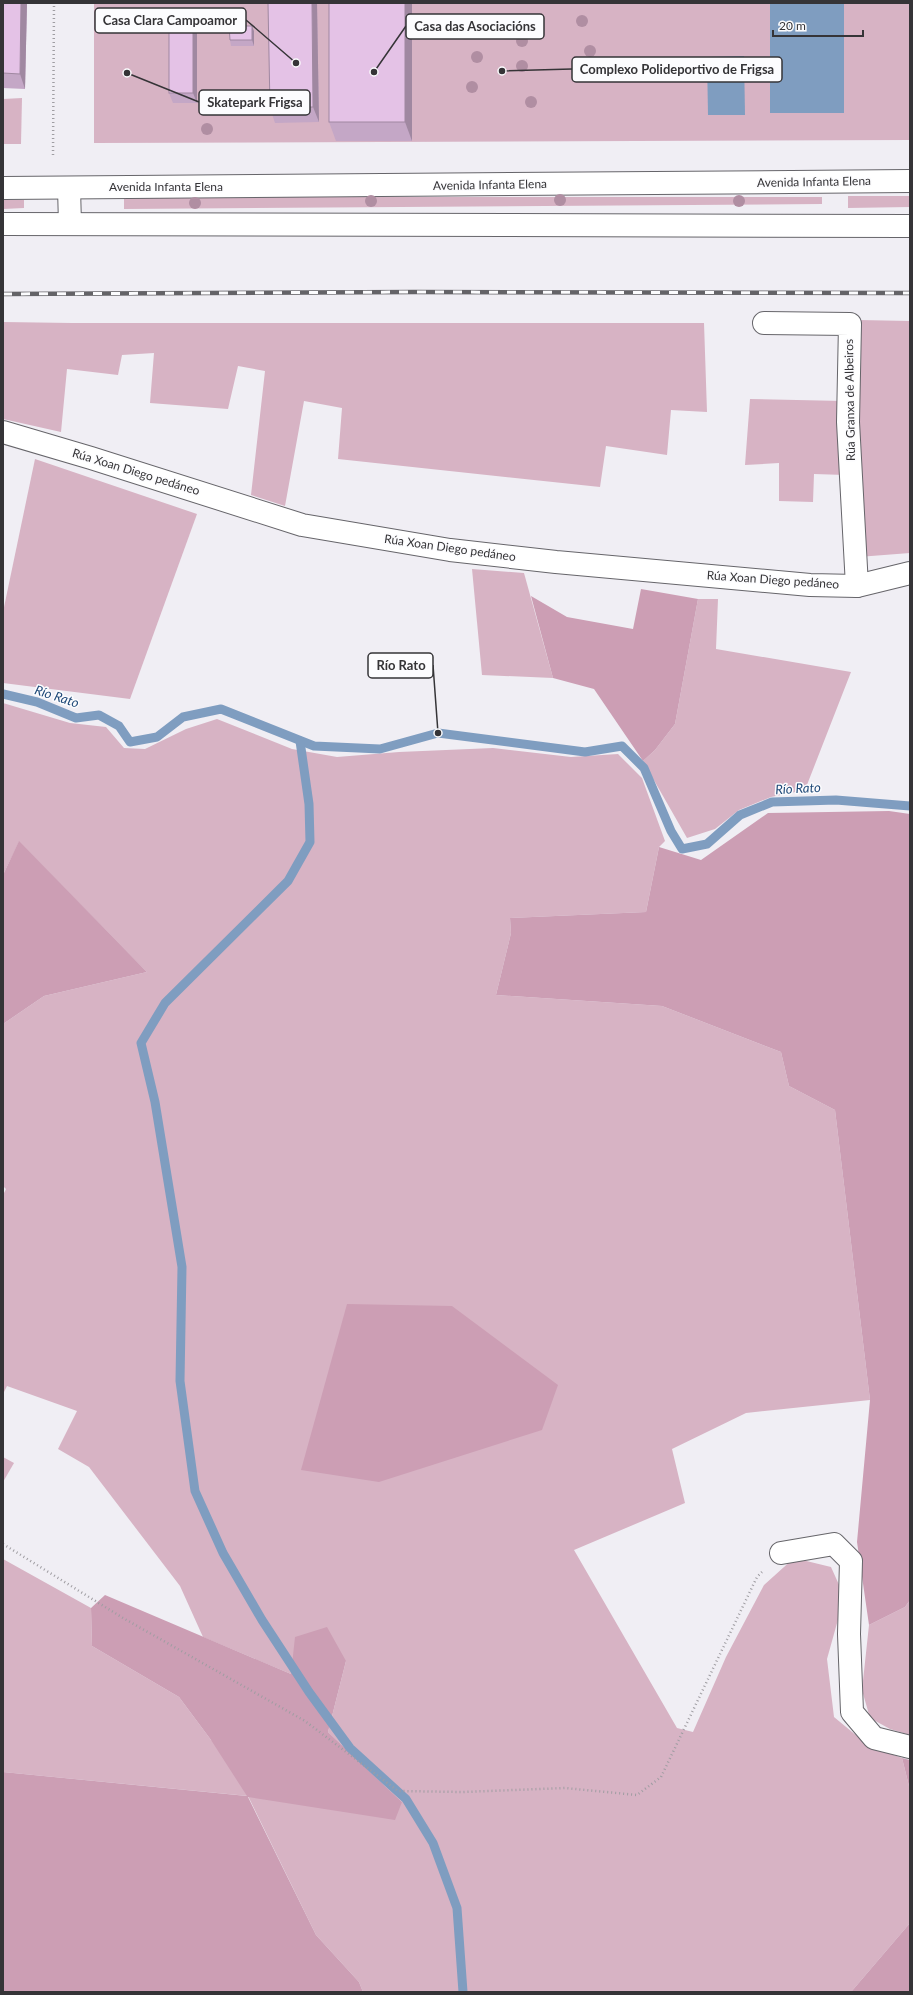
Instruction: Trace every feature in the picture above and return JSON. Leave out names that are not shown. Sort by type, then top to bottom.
[{"type":"street","name":"Avenida Infanta Elena","points":[[3,188],[910,181]]},
{"type":"street","points":[[69,188],[70,224]]},
{"type":"street","points":[[3,224],[910,226]]},
{"type":"street","name":"Rúa Granxa de Albeiros","points":[[764,323],[850,324],[848,422],[857,586]]},
{"type":"street","name":"Rúa Xoan Diego pedáneo","points":[[3,432],[91,458],[302,525],[450,550],[549,562],[810,585],[857,586],[910,573]]},
{"type":"street","points":[[781,1553],[834,1544],[851,1562],[849,1634],[852,1712],[874,1738],[910,1747]]},
{"type":"path","points":[[53,155],[54,3]]},
{"type":"path","points":[[3,1544],[123,1618],[305,1721],[398,1791],[463,1792],[565,1788],[637,1795],[661,1777],[757,1577],[781,1553]]},
{"type":"shaded area","points":[[94,3],[910,3],[910,140],[94,143]]},
{"type":"shaded area","points":[[22,98],[21,144],[3,144],[3,99]]},
{"type":"shaded area","points":[[848,196],[910,196],[910,207],[848,208]]},
{"type":"shaded area","points":[[124,197],[822,197],[822,204],[124,209]]},
{"type":"shaded area","points":[[3,200],[24,200],[24,208],[3,209]]},
{"type":"shaded area","points":[[859,320],[910,321],[910,553],[858,557]]},
{"type":"shaded area","points":[[3,322],[704,323],[707,412],[671,410],[667,455],[606,446],[600,487],[338,459],[342,408],[304,401],[285,506],[251,495],[265,371],[238,366],[228,409],[150,403],[154,353],[122,355],[118,375],[67,369],[61,432],[3,419]]},
{"type":"shaded area","points":[[750,399],[843,401],[845,475],[814,474],[813,502],[779,501],[779,463],[745,465]]},
{"type":"shaded area","points":[[35,459],[197,514],[130,699],[3,683],[3,612]]},
{"type":"shaded area","points":[[472,569],[524,573],[553,678],[482,675]]},
{"type":"shaded area","points":[[641,589],[698,599],[675,724],[655,750],[643,761],[594,689],[553,678],[531,596],[567,617],[633,629]]},
{"type":"shaded area","points":[[698,599],[718,599],[716,649],[851,672],[805,790],[771,797],[739,810],[715,829],[687,838],[643,761],[655,750],[675,724]]},
{"type":"shaded area","points":[[3,703],[70,723],[106,727],[124,748],[145,749],[186,729],[217,719],[292,749],[337,757],[399,752],[493,748],[571,757],[618,754],[642,778],[665,841],[659,847],[646,912],[510,918],[511,933],[496,995],[662,1006],[781,1052],[789,1086],[835,1110],[870,1400],[746,1413],[672,1449],[685,1503],[574,1550],[677,1728],[693,1732],[726,1657],[764,1585],[794,1558],[831,1567],[840,1587],[839,1616],[827,1659],[834,1717],[869,1746],[902,1758],[910,1790],[910,1923],[851,1992],[363,1992],[359,1982],[316,1935],[248,1796],[3,1772],[3,1559],[91,1608],[92,1646],[179,1697],[211,1740],[402,1802],[328,1732],[346,1661],[291,1674],[203,1637],[180,1586],[89,1467],[58,1449],[77,1411],[7,1386],[3,1394],[3,1195],[6,1189],[3,1186],[3,1024],[44,996],[147,972],[19,842],[3,875]]},
{"type":"shaded area","points":[[889,811],[910,814],[910,1600],[905,1607],[869,1625],[857,1542],[870,1400],[835,1110],[789,1086],[781,1052],[662,1006],[496,995],[511,933],[510,918],[646,912],[659,847],[701,860],[768,813]]},
{"type":"shaded area","points":[[19,841],[147,972],[44,996],[3,1024],[3,875]]},
{"type":"shaded area","points":[[347,1304],[452,1306],[558,1385],[542,1430],[379,1482],[301,1470]]},
{"type":"shaded area","points":[[3,1457],[14,1463],[3,1482]]},
{"type":"shaded area","points":[[105,1595],[291,1674],[295,1637],[327,1627],[346,1661],[328,1732],[402,1802],[395,1820],[248,1797],[316,1935],[359,1982],[363,1992],[3,1992],[3,1772],[247,1796],[211,1740],[179,1697],[92,1646],[91,1608]]},
{"type":"shaded area","points":[[910,1600],[910,1735],[890,1729],[870,1718],[862,1690],[869,1625],[905,1607]]},
{"type":"shaded area","points":[[902,1758],[910,1760],[910,1790]]},
{"type":"shaded area","points":[[910,1923],[910,1992],[851,1992]]},
{"type":"water","points":[[770,3],[844,3],[844,113],[770,113]]},
{"type":"water","points":[[744,56],[745,115],[708,115],[707,57]]},
{"type":"building","points":[[3,3],[21,3],[20,74],[3,73]]},
{"type":"building","points":[[268,3],[312,3],[313,107],[270,108]]},
{"type":"building","points":[[329,3],[405,3],[405,122],[329,122]]},
{"type":"building","points":[[169,20],[193,20],[193,93],[169,93]]},
{"type":"building","points":[[229,26],[252,26],[252,40],[230,40]]},
{"type":"waterway","name":"Río Rato","points":[[3,694],[37,702],[76,718],[99,715],[119,726],[130,742],[157,737],[183,717],[221,709],[314,746],[380,749],[438,733],[585,752],[622,746],[644,768],[671,831],[682,849],[707,844],[740,815],[772,802],[836,800],[910,806]]},
{"type":"waterway","points":[[300,741],[309,804],[310,842],[288,881],[165,1003],[141,1043],[155,1102],[182,1267],[180,1381],[195,1491],[223,1553],[262,1620],[309,1692],[350,1748],[406,1799],[433,1843],[457,1908],[463,1992]]},
{"type":"railway","points":[[3,294],[415,292],[910,293]]},
{"type":"place","name":"Casa Clara Campoamor","points":[[296,63]]},
{"type":"place","name":"Complexo Polideportivo de Frigsa","points":[[502,71]]},
{"type":"place","name":"Casa das Asociacións","points":[[374,72]]},
{"type":"place","name":"Skatepark Frigsa","points":[[127,73]]},
{"type":"place","name":"Río Rato","points":[[438,733]]}]
